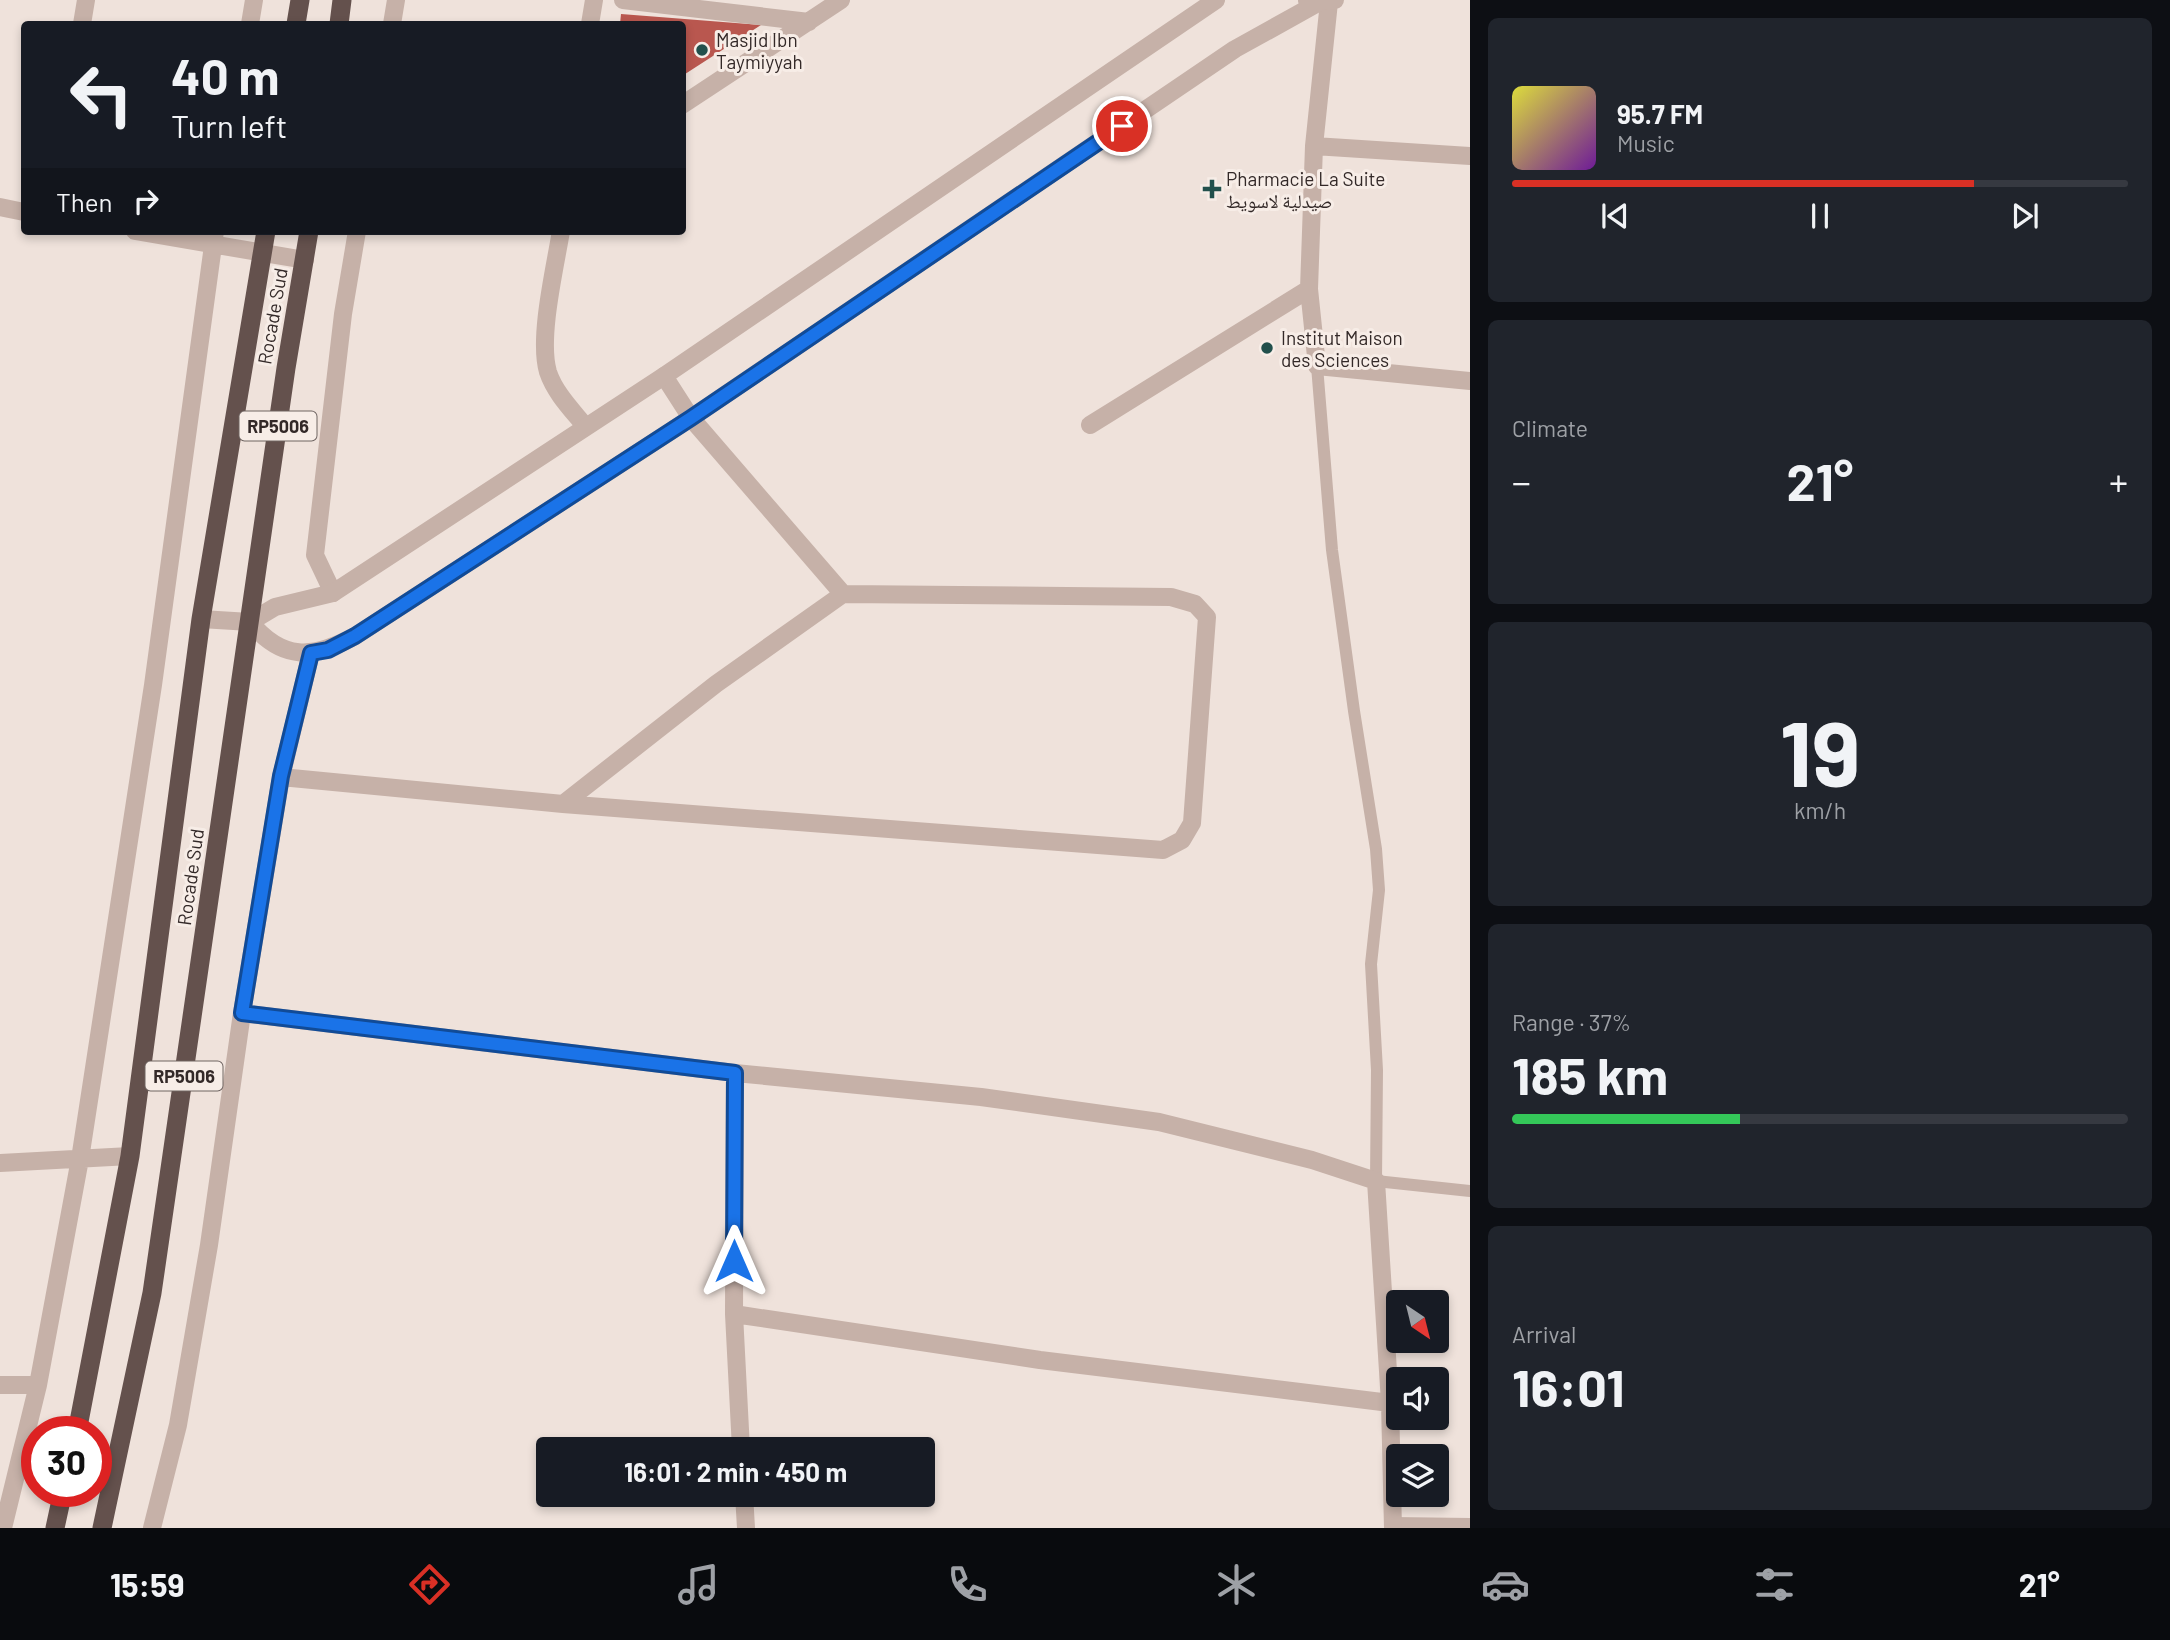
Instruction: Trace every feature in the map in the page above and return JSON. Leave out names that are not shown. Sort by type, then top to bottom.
[{"type":"highway","points":[[296,21],[300,0]]},
{"type":"highway","points":[[339,21],[342,0]]},
{"type":"highway","name":"Rocade Sud","points":[[80,1416],[130,1156],[201,619],[265,235]]},
{"type":"highway","name":"Rocade Sud","points":[[102,1528],[152,1293],[286,368],[308,235]]},
{"type":"highway","points":[[55,1528],[60,1507]]},
{"type":"street","points":[[82,21],[86,0]]},
{"type":"street","points":[[250,21],[254,0]]},
{"type":"street","points":[[392,21],[396,0]]},
{"type":"street","points":[[590,21],[594,0]]},
{"type":"street","points":[[622,0],[809,22]]},
{"type":"street","points":[[686,102],[841,0]]},
{"type":"street","points":[[201,619],[250,622],[275,607],[333,593],[664,376],[1216,0]]},
{"type":"street","points":[[1321,1],[1309,289],[1317,366],[1470,381]]},
{"type":"street","points":[[250,622],[276,647],[292,652],[328,650],[355,636],[691,418],[1236,49],[1321,1]]},
{"type":"street","points":[[1314,146],[1470,156]]},
{"type":"street","points":[[0,207],[21,211]]},
{"type":"street","points":[[180,235],[214,238],[262,253],[305,260]]},
{"type":"street","points":[[333,593],[315,555],[343,314],[356,235]]},
{"type":"street","points":[[560,235],[545,343],[548,372],[558,392],[585,426]]},
{"type":"street","points":[[3,1528],[38,1385],[80,1159],[153,685],[214,238]]},
{"type":"street","points":[[1090,425],[1309,289]]},
{"type":"street","points":[[664,376],[691,418],[843,594]]},
{"type":"street","points":[[281,776],[563,804],[1163,850],[1182,840],[1192,823],[1207,617],[1195,604],[1171,597],[843,594],[716,684],[563,804]]},
{"type":"street","points":[[152,1528],[178,1425],[205,1271],[242,1013],[281,776],[311,653]]},
{"type":"street","points":[[242,1013],[735,1073],[981,1097],[1159,1122],[1312,1160],[1376,1181],[1388,1367]]},
{"type":"street","points":[[735,1073],[734,1314],[740,1437]]},
{"type":"street","points":[[0,1163],[130,1156]]},
{"type":"street","points":[[734,1314],[1040,1360],[1386,1403]]},
{"type":"street","points":[[0,1385],[38,1385]]},
{"type":"street","points":[[1391,1430],[1393,1525]]},
{"type":"street","points":[[746,1507],[749,1526]]},
{"type":"lane","points":[[1317,366],[1332,550],[1353,711],[1376,849],[1379,890],[1371,964],[1377,1070],[1376,1181],[1470,1191]]},
{"type":"lane","points":[[1393,1525],[1470,1524]]},
{"type":"building","name":"Masjid Ibn Taymiyyah","points":[[621,14],[761,25],[686,73],[686,21],[620,21]]},
{"type":"place","name":"Masjid Ibn Taymiyyah","points":[[702,50]]},
{"type":"place","name":"Pharmacie La Suite صيدلية لاسويط","points":[[1212,189]]},
{"type":"place","name":"Institut Maison des Sciences","points":[[1267,348]]},
{"type":"route","points":[[734,1261],[735,1073],[242,1013],[281,776],[311,653],[328,650],[355,636],[691,418],[1122,126]]}]
